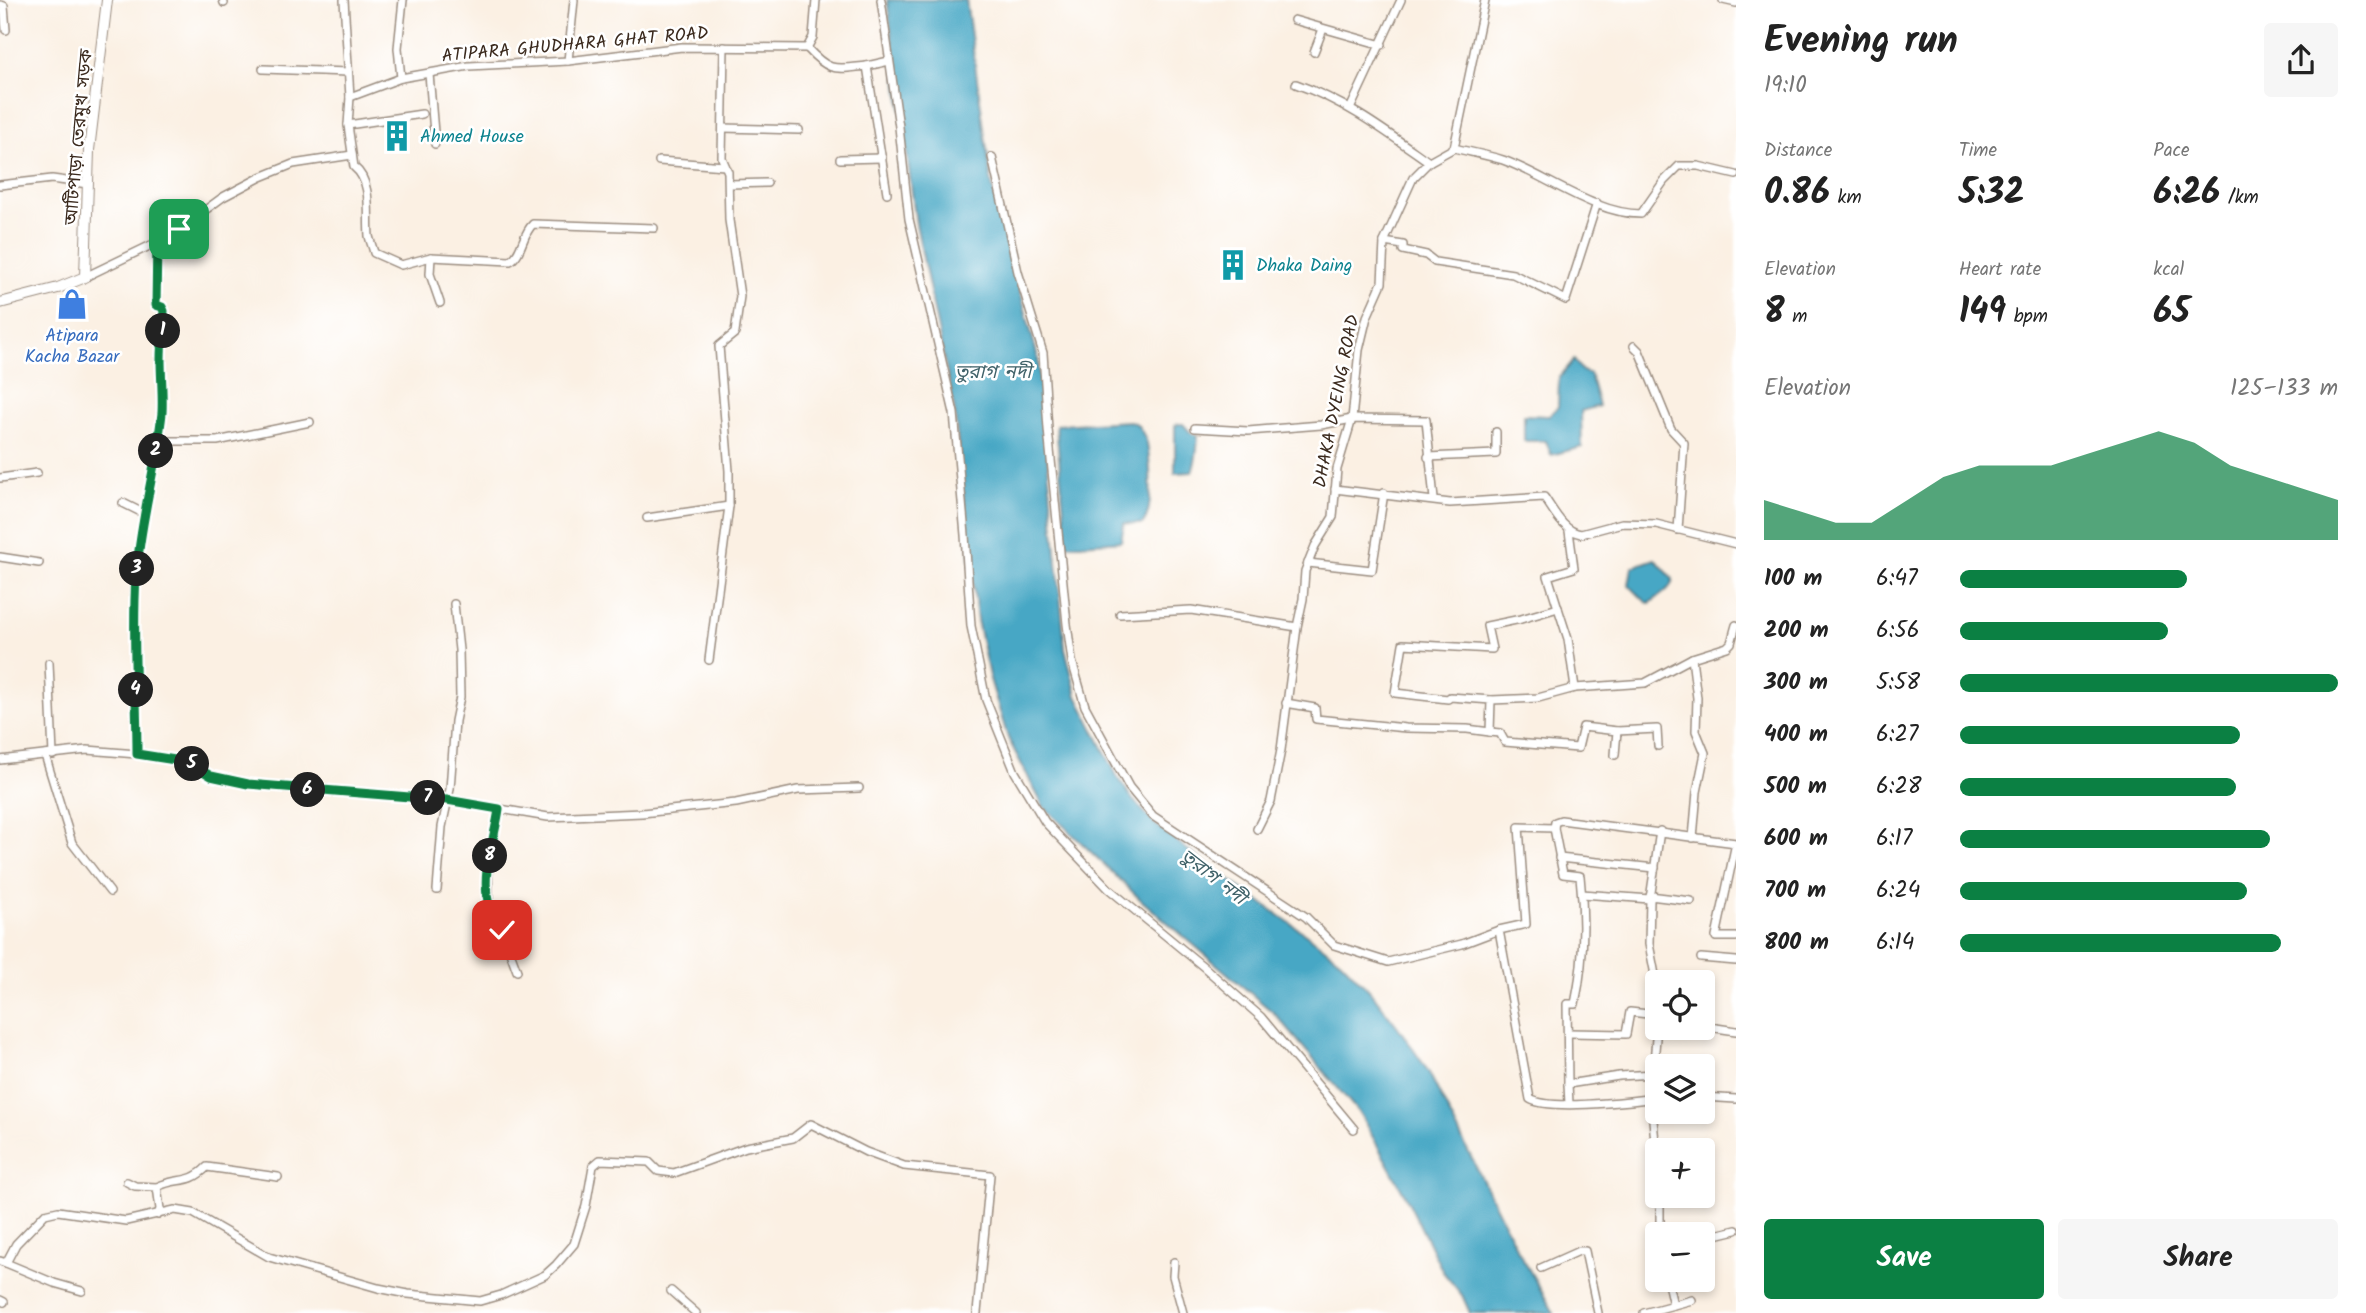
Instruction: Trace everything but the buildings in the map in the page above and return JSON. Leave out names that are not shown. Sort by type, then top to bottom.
[{"type":"main road","name":"আটিপাড়া তেরমুখ সড়ক","points":[[85,277],[89,149],[107,0]]},
{"type":"main road","points":[[0,303],[58,288],[85,277]]},
{"type":"street","points":[[344,0],[350,97],[348,125],[354,167],[361,172],[369,204],[369,236],[374,253],[401,265],[431,257],[514,260],[533,224],[654,228]]},
{"type":"street","points":[[401,78],[398,48],[403,0]]},
{"type":"street","points":[[568,61],[574,0]]},
{"type":"street","points":[[816,0],[813,37],[807,48],[819,61],[832,69],[889,61]]},
{"type":"street","points":[[881,0],[909,219],[954,413],[971,626],[986,700],[1015,772],[1045,822],[1109,890],[1261,1017],[1354,1129]]},
{"type":"street","points":[[1351,107],[1401,0]]},
{"type":"street","points":[[1485,0],[1454,148],[1502,160],[1597,203],[1629,214],[1641,214],[1664,181],[1679,166],[1698,166],[1736,175]]},
{"type":"street","points":[[1723,0],[1736,3]]},
{"type":"street","points":[[0,5],[4,6],[6,30]]},
{"type":"street","points":[[1294,20],[1382,45]]},
{"type":"street","points":[[1314,52],[1323,29]]},
{"type":"street","name":"ATIPARA GHUDHARA GHAT ROAD","points":[[350,97],[401,78],[469,66],[568,61],[682,47],[807,48]]},
{"type":"street","points":[[709,660],[729,506],[729,471],[719,346],[734,333],[740,296],[729,220],[729,184],[722,158],[724,47]]},
{"type":"street","points":[[867,66],[887,193]]},
{"type":"street","points":[[263,69],[348,72]]},
{"type":"street","points":[[429,74],[435,144]]},
{"type":"street","points":[[1296,84],[1351,107],[1429,162]]},
{"type":"street","points":[[348,125],[422,114]]},
{"type":"street","points":[[723,128],[799,130]]},
{"type":"street","name":"DHAKA DYEING ROAD","points":[[1258,829],[1271,801],[1308,563],[1315,545],[1333,517],[1337,469],[1352,419],[1359,350],[1367,317],[1381,283],[1384,242],[1413,178],[1429,162],[1454,148]]},
{"type":"street","points":[[85,277],[187,226],[223,197],[261,177],[293,164],[352,155]]},
{"type":"street","points":[[992,157],[1018,272],[1043,353],[1049,442],[1072,661],[1085,706],[1129,787],[1153,816],[1306,917],[1334,945],[1388,962],[1462,944],[1499,930],[1526,924],[1519,827],[1553,828]]},
{"type":"street","points":[[840,159],[881,158]]},
{"type":"street","points":[[659,161],[725,166]]},
{"type":"street","points":[[0,185],[52,179],[88,184]]},
{"type":"street","points":[[729,184],[767,183]]},
{"type":"street","points":[[1384,242],[1404,245],[1403,250],[1426,254],[1435,262],[1513,274],[1566,300],[1597,203]]},
{"type":"street","points":[[137,754],[134,629],[136,575],[162,414],[164,311],[156,305],[157,242]]},
{"type":"street","points":[[431,257],[430,275],[440,303]]},
{"type":"street","points":[[1634,346],[1639,351],[1671,429],[1684,443],[1678,530]]},
{"type":"street","points":[[1195,428],[1248,431],[1321,425],[1352,419],[1426,420],[1434,499]]},
{"type":"street","points":[[157,441],[217,441],[310,422]]},
{"type":"street","points":[[1428,457],[1496,454],[1496,432]]},
{"type":"street","points":[[0,478],[37,473]]},
{"type":"street","points":[[1335,489],[1450,503],[1544,497],[1569,531],[1574,568],[1548,576],[1568,639],[1575,688]]},
{"type":"street","points":[[1308,563],[1372,570],[1384,494]]},
{"type":"street","points":[[123,503],[145,514]]},
{"type":"street","points":[[647,518],[729,506]]},
{"type":"street","points":[[1569,531],[1581,534],[1622,523],[1656,524],[1736,544]]},
{"type":"street","points":[[0,557],[39,563]]},
{"type":"street","points":[[437,890],[442,827],[460,697],[454,604]]},
{"type":"street","points":[[1558,608],[1487,626],[1492,649],[1403,644],[1395,693],[1448,699],[1450,696],[1491,700],[1538,698],[1575,688],[1645,683],[1692,658],[1727,647],[1731,643],[1736,625]]},
{"type":"street","points":[[1120,614],[1191,610],[1297,626]]},
{"type":"street","points":[[1692,658],[1697,698],[1696,731],[1705,753],[1697,792],[1693,838]]},
{"type":"street","points":[[49,663],[49,755],[61,815],[72,843],[110,892]]},
{"type":"street","points":[[1490,732],[1491,700]]},
{"type":"street","points":[[1286,704],[1315,708],[1317,719],[1406,728],[1467,729],[1500,733],[1505,742],[1578,748],[1583,727],[1617,731],[1657,729],[1658,746]]},
{"type":"street","points":[[1615,755],[1617,731]]},
{"type":"street","points":[[0,760],[87,750],[137,754],[188,762],[211,776],[248,784],[447,800],[548,817],[597,816],[736,803],[798,790],[859,788]]},
{"type":"street","points":[[499,809],[488,867],[489,905],[502,930],[517,971]]},
{"type":"street","points":[[1569,1104],[1567,1004],[1574,1004],[1582,967],[1582,894],[1580,876],[1563,874],[1553,828],[1555,822],[1561,820],[1660,831],[1736,843],[1716,937],[1736,937]]},
{"type":"street","points":[[1654,970],[1649,944],[1650,897],[1660,831]]},
{"type":"street","points":[[1559,858],[1654,868]]},
{"type":"street","points":[[1582,894],[1691,901]]},
{"type":"street","points":[[1499,930],[1530,1099],[1538,1104],[1581,1105],[1645,1099]]},
{"type":"street","points":[[1701,958],[1736,961]]},
{"type":"street","points":[[1569,1033],[1626,1034],[1630,1012],[1645,1013]]},
{"type":"street","points":[[1715,1028],[1736,1031]]},
{"type":"street","points":[[1568,1084],[1645,1075]]},
{"type":"street","points":[[1715,1098],[1736,1099]]},
{"type":"street","points":[[82,1291],[54,1283],[3,1262],[45,1214],[58,1211],[127,1221],[175,1210],[193,1213],[269,1256],[377,1288],[480,1301],[501,1295],[544,1275],[556,1265],[577,1237],[593,1166],[600,1160],[649,1162],[658,1171],[674,1172],[746,1147],[793,1138],[811,1124],[866,1152],[904,1166],[990,1175],[977,1313]]},
{"type":"street","points":[[127,1182],[135,1186],[157,1187],[197,1178],[207,1167],[278,1177]]},
{"type":"street","points":[[157,1187],[160,1209],[158,1215]]},
{"type":"street","points":[[1715,1235],[1736,1230]]},
{"type":"street","points":[[1541,1268],[1579,1251],[1585,1251],[1598,1313]]},
{"type":"street","points":[[1174,1262],[1172,1276],[1183,1313]]},
{"type":"street","points":[[671,1291],[696,1313]]},
{"type":"street","points":[[1670,1292],[1673,1305]]},
{"type":"street","points":[[1644,1313],[1692,1300]]},
{"type":"water","name":"তুরাগ নদী","points":[[887,0],[966,0],[992,186],[1038,358],[1065,648],[1077,696],[1117,776],[1133,800],[1155,824],[1314,940],[1341,961],[1369,990],[1428,1071],[1516,1247],[1554,1313],[1470,1313],[1462,1295],[1443,1272],[1405,1195],[1360,1114],[1275,1014],[1141,900],[1043,806],[1008,738],[989,676],[977,620],[954,407],[916,224]]},
{"type":"water","points":[[1574,360],[1582,371],[1590,374],[1599,406],[1581,411],[1582,447],[1551,455],[1546,441],[1524,441],[1524,415],[1549,416],[1558,407],[1559,378]]},
{"type":"water","points":[[1130,421],[1137,424],[1147,443],[1150,498],[1146,518],[1142,524],[1124,523],[1121,541],[1067,545],[1056,425]]},
{"type":"water","points":[[1183,424],[1198,436],[1192,472],[1175,473],[1175,426]]},
{"type":"water","points":[[1655,559],[1673,579],[1667,590],[1650,603],[1629,585],[1632,567]]},
{"type":"place","name":"Ahmed House","points":[[397,136]]},
{"type":"place","name":"Dhaka Daing","points":[[1233,265]]},
{"type":"place","name":"Atipara Kacha Bazar","points":[[72,304]]},
{"type":"route","points":[[179,229],[157,242],[156,305],[164,309],[162,414],[136,575],[133,641],[137,754],[188,762],[211,776],[248,784],[377,793],[447,800],[499,809],[487,885],[489,905],[502,930]]}]
